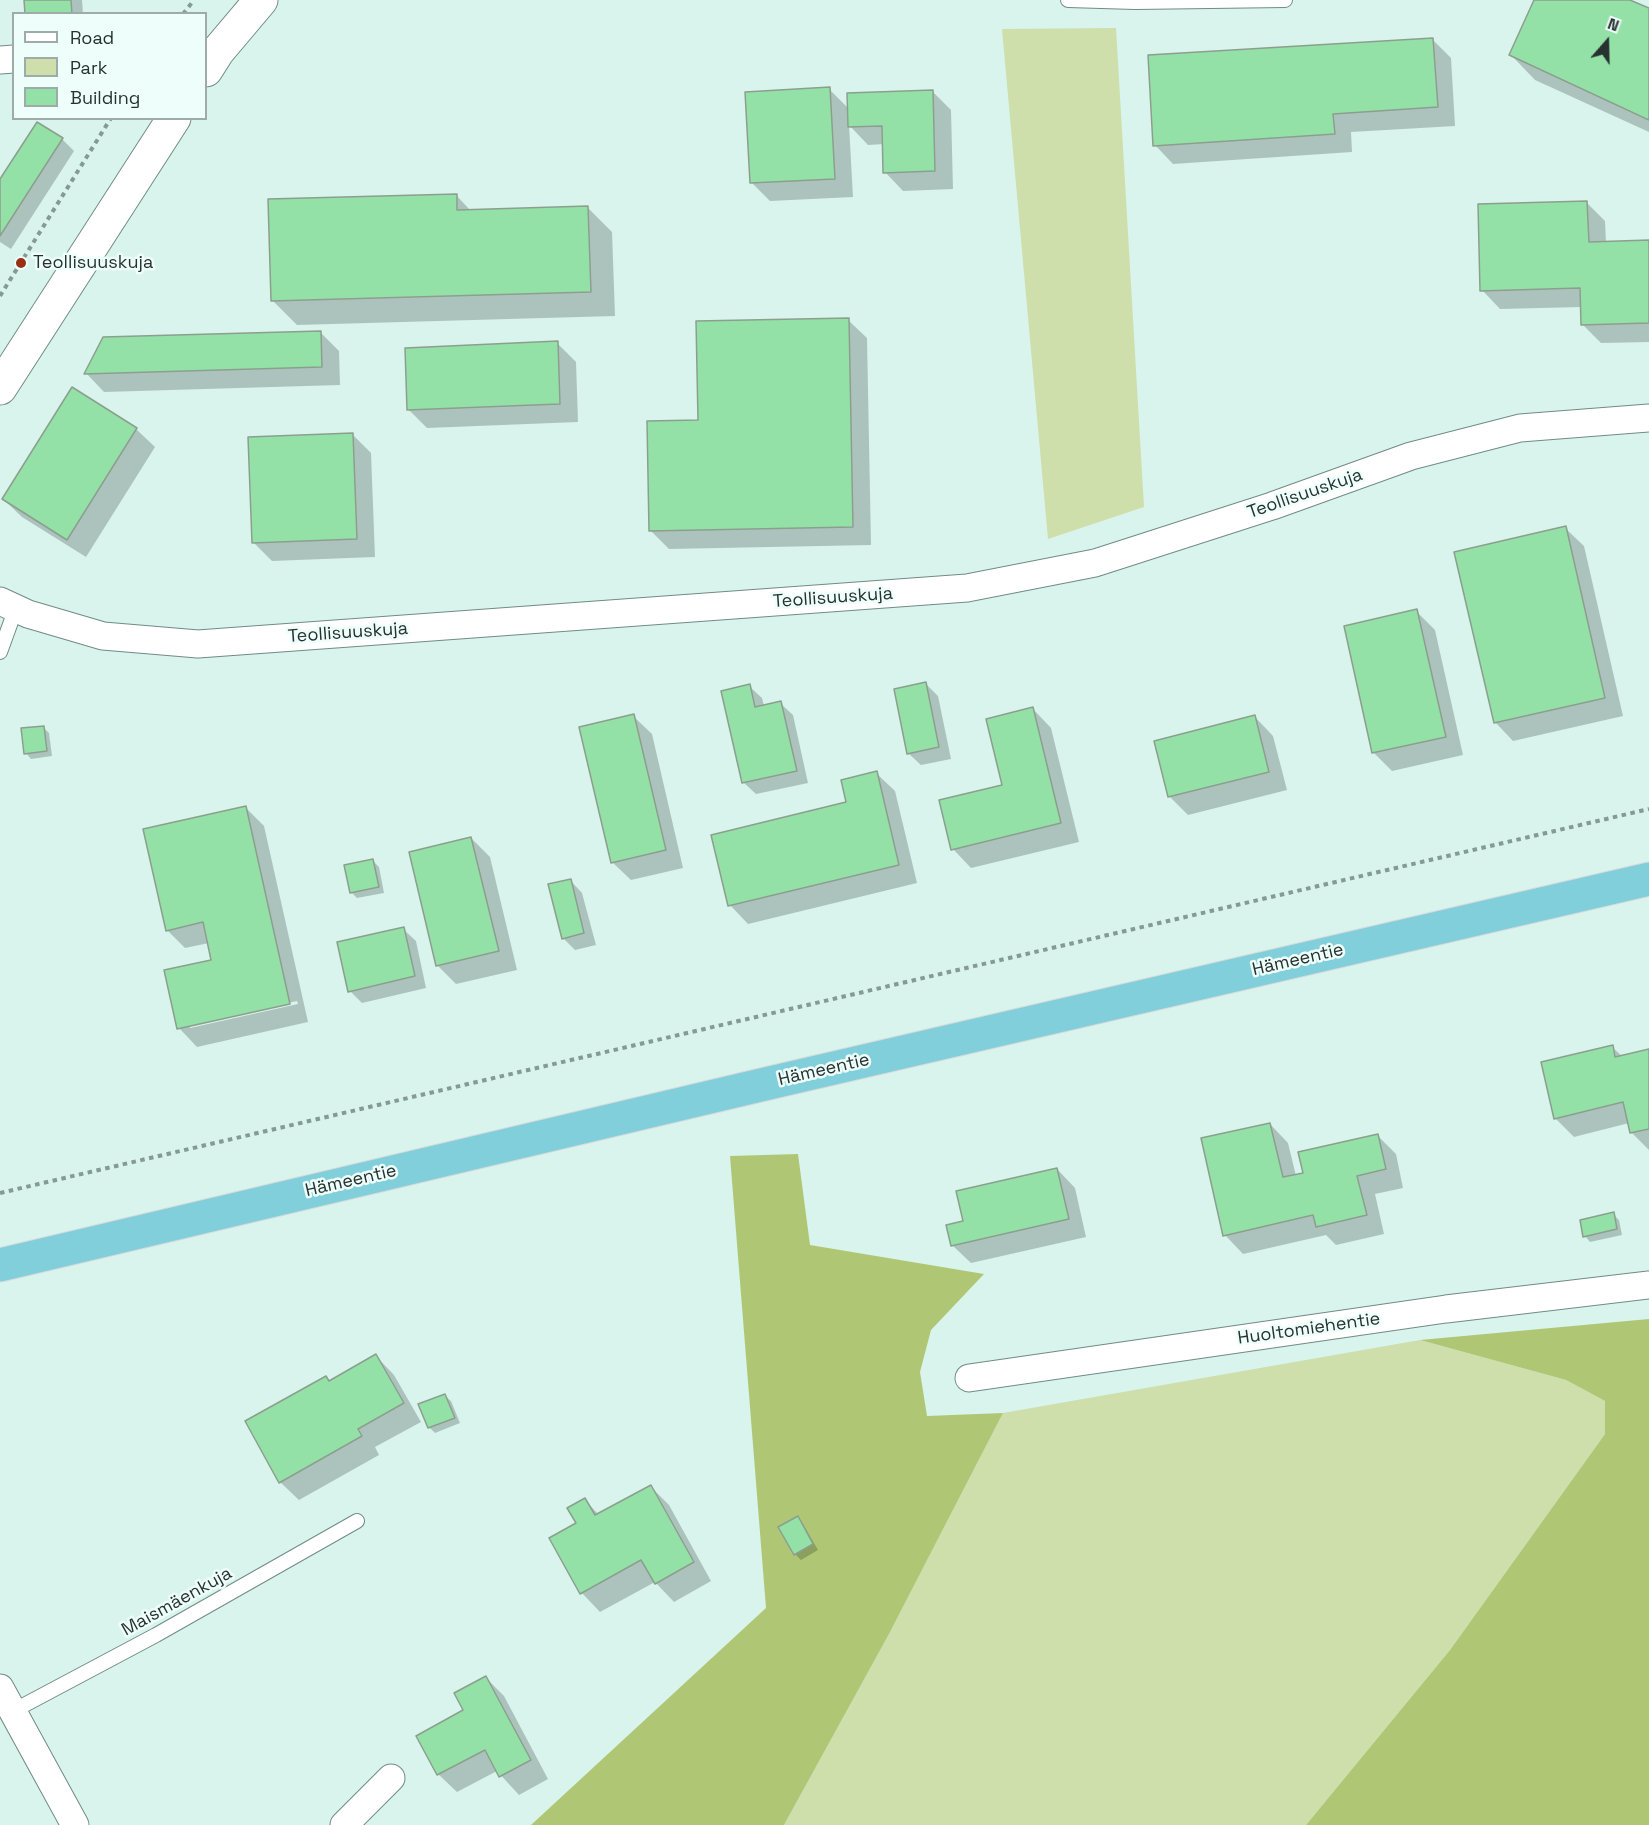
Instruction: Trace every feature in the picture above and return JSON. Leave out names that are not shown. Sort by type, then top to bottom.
[{"type":"highway","name":"Hämeentie","points":[[0,1265],[1649,879]]},
{"type":"street","points":[[210,57],[261,0]]},
{"type":"street","points":[[0,388],[173,120]]},
{"type":"street","name":"Teollisuuskuja","points":[[8,605],[28,614],[103,636],[198,644],[967,588],[1095,563],[1272,506],[1411,456],[1520,428],[1649,418]]},
{"type":"street","name":"Huoltomiehentie","points":[[969,1378],[1446,1309],[1649,1286]]},
{"type":"street","points":[[6,1700],[75,1825]]},
{"type":"street","points":[[344,1825],[391,1778]]},
{"type":"lane","points":[[1068,0],[1135,2],[1285,0]]},
{"type":"lane","points":[[0,652],[8,605]]},
{"type":"lane","name":"Maismäenkuja","points":[[6,1700],[156,1635],[357,1521]]},
{"type":"path","points":[[185,12],[194,0]]},
{"type":"path","points":[[0,296],[110,120]]},
{"type":"path","points":[[0,1193],[1649,809]]},
{"type":"green space","points":[[1116,28],[1144,507],[1048,539],[1002,29]]},
{"type":"green space","points":[[798,1154],[810,1245],[984,1274],[931,1330],[920,1372],[927,1416],[1003,1413],[889,1634],[784,1825],[531,1825],[766,1608],[730,1156]]},
{"type":"green space","points":[[1649,1319],[1649,1825],[1306,1825],[1450,1650],[1605,1434],[1605,1401],[1566,1380],[1420,1340]]},
{"type":"green space","points":[[1420,1340],[1566,1380],[1605,1401],[1605,1434],[1450,1650],[1306,1825],[784,1825],[889,1634],[1003,1413]]},
{"type":"building","points":[[24,0],[71,0],[72,12],[25,12]]},
{"type":"building","points":[[1534,0],[1630,0],[1649,8],[1649,120],[1509,55]]},
{"type":"building","points":[[1433,38],[1438,107],[1333,114],[1335,134],[1153,146],[1148,55]]},
{"type":"building","points":[[830,87],[835,179],[750,183],[745,92]]},
{"type":"building","points":[[933,90],[935,171],[883,173],[882,126],[848,127],[847,93]]},
{"type":"building","points":[[37,122],[63,138],[0,236],[0,179]]},
{"type":"building","points":[[457,194],[457,210],[588,206],[591,292],[271,301],[268,199]]},
{"type":"building","points":[[1587,201],[1589,242],[1649,240],[1649,323],[1581,325],[1580,288],[1480,291],[1478,204]]},
{"type":"building","points":[[849,318],[853,527],[649,531],[647,421],[698,420],[696,321]]},
{"type":"building","points":[[321,331],[322,367],[84,374],[103,337]]},
{"type":"building","points":[[558,341],[560,404],[407,410],[405,348]]},
{"type":"building","points":[[72,387],[137,428],[67,540],[2,499]]},
{"type":"building","points":[[353,433],[357,539],[252,543],[248,437]]},
{"type":"building","points":[[1566,526],[1605,698],[1494,723],[1454,552]]},
{"type":"building","points":[[1417,609],[1446,737],[1372,753],[1344,626]]},
{"type":"building","points":[[926,682],[939,747],[907,754],[894,689]]},
{"type":"building","points":[[750,684],[755,707],[781,701],[797,771],[742,783],[721,691]]},
{"type":"building","points":[[1033,707],[1061,823],[951,850],[939,800],[1002,785],[986,719]]},
{"type":"building","points":[[634,714],[666,850],[611,863],[579,727]]},
{"type":"building","points":[[1255,715],[1269,772],[1168,797],[1154,741]]},
{"type":"building","points":[[44,726],[47,751],[24,754],[21,728]]},
{"type":"building","points":[[877,771],[899,865],[728,906],[711,835],[846,802],[841,780]]},
{"type":"building","points":[[246,806],[290,1004],[177,1029],[164,970],[211,960],[203,922],[166,931],[143,829]]},
{"type":"building","points":[[471,837],[499,951],[436,966],[409,852]]},
{"type":"building","points":[[373,859],[379,887],[350,893],[344,865]]},
{"type":"building","points":[[571,879],[584,933],[562,939],[548,884]]},
{"type":"building","points":[[404,927],[415,976],[348,992],[337,942]]},
{"type":"building","points":[[1613,1045],[1615,1057],[1649,1049],[1649,1129],[1630,1133],[1623,1102],[1554,1119],[1541,1062]]},
{"type":"building","points":[[1270,1123],[1283,1177],[1303,1173],[1298,1152],[1378,1134],[1386,1169],[1357,1176],[1367,1215],[1316,1227],[1313,1215],[1223,1236],[1201,1138]]},
{"type":"building","points":[[1057,1168],[1069,1219],[951,1246],[946,1225],[963,1221],[956,1191]]},
{"type":"building","points":[[1614,1212],[1617,1229],[1583,1237],[1580,1220]]},
{"type":"building","points":[[376,1354],[404,1403],[358,1429],[362,1436],[279,1483],[245,1421],[326,1376],[329,1381]]},
{"type":"building","points":[[445,1394],[455,1418],[428,1428],[418,1404]]},
{"type":"building","points":[[651,1485],[694,1562],[655,1584],[641,1560],[580,1594],[549,1538],[576,1523],[567,1508],[585,1498],[595,1515]]},
{"type":"building","points":[[798,1516],[813,1544],[794,1555],[778,1527]]},
{"type":"building","points":[[486,1676],[531,1760],[499,1777],[485,1750],[437,1775],[416,1736],[463,1710],[454,1693]]},
{"type":"place","name":"Teollisuuskuja","points":[[21,263]]}]
